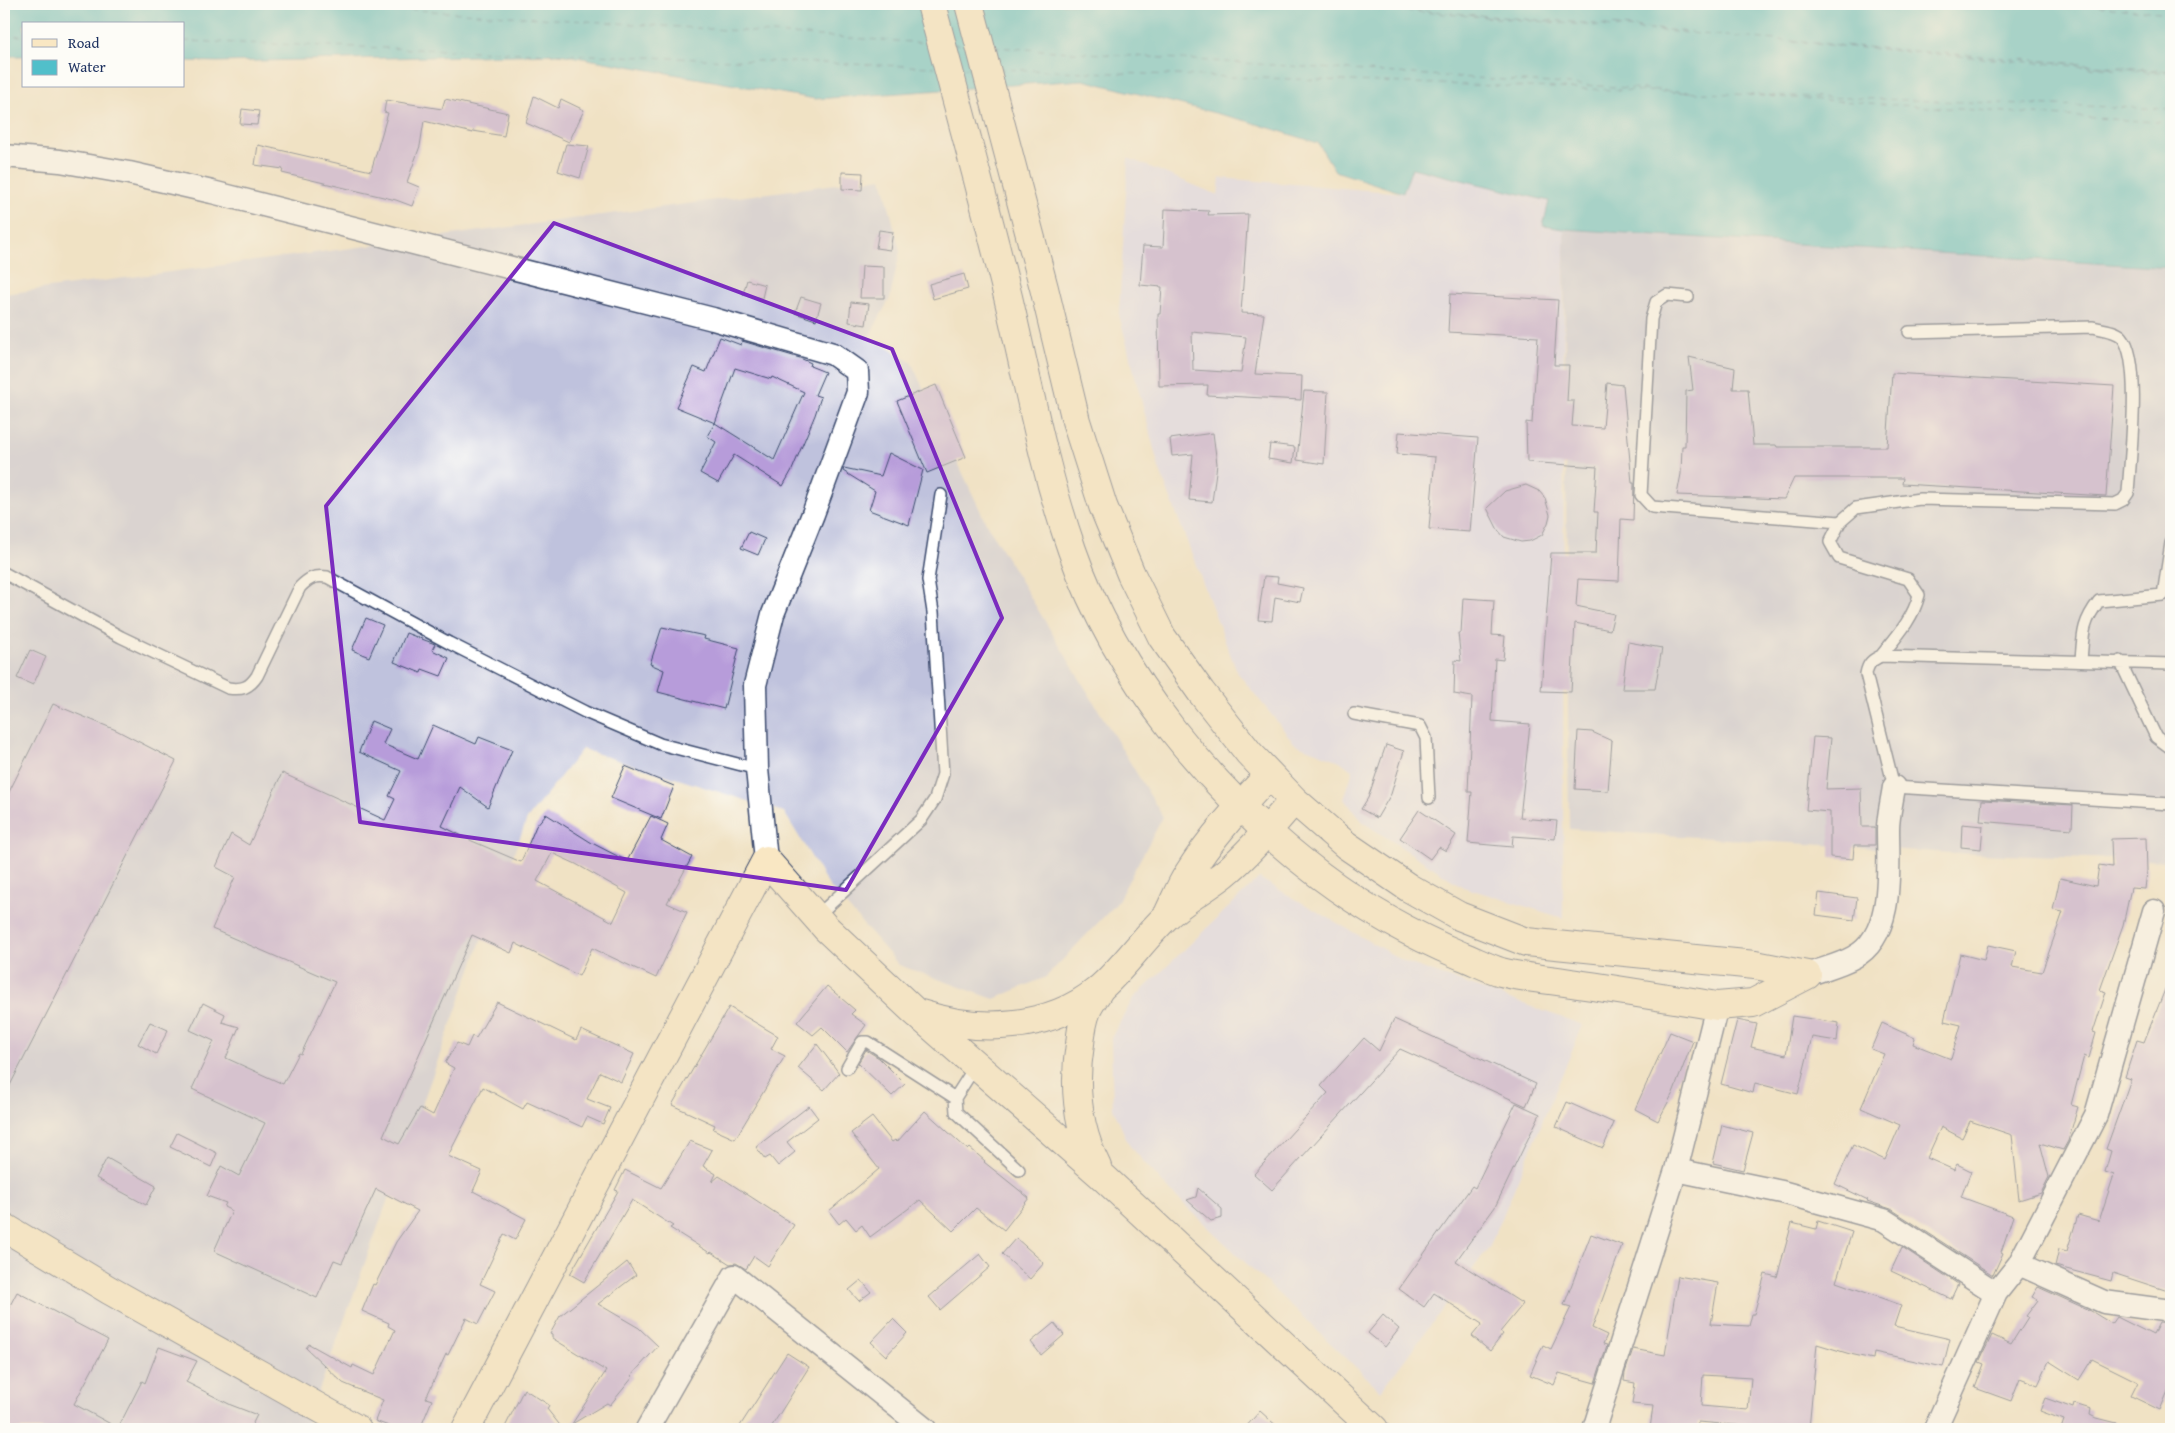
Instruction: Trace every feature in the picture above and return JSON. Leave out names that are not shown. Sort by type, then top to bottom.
[{"type":"main road","points":[[931,4],[1008,299],[1041,448],[1073,552],[1108,630],[1156,709],[1195,758],[1266,831],[1318,874],[1379,915],[1432,944],[1500,972],[1717,1006],[1753,1003],[1807,975]]},
{"type":"main road","points":[[969,4],[1044,288],[1076,421],[1103,506],[1131,574],[1162,637],[1201,692],[1249,753],[1294,800],[1346,844],[1409,888],[1459,916],[1526,942],[1755,965],[1807,975]]},
{"type":"main road","points":[[1167,916],[1186,876],[1208,845],[1269,775]]},
{"type":"main road","points":[[914,1011],[944,1022],[1000,1025],[1047,1018],[1081,1004],[1100,988],[1167,916],[1224,874],[1294,800]]},
{"type":"main road","points":[[466,1429],[766,860],[816,917],[914,1011],[1101,1175],[1374,1429]]},
{"type":"main road","points":[[1100,988],[1087,1010],[1081,1035],[1077,1064],[1076,1094],[1080,1123],[1088,1149],[1101,1175]]},
{"type":"main road","points":[[4,1227],[118,1295],[357,1429]]},
{"type":"street","points":[[4,156],[80,164],[212,192],[713,320],[833,354],[856,371],[858,392],[813,514],[773,614],[755,685],[757,769],[766,860]]},
{"type":"street","points":[[1807,975],[1855,957],[1869,944],[1882,922],[1888,891],[1890,857],[1888,828],[1894,787]]},
{"type":"street","points":[[1936,1429],[1996,1293],[2020,1264],[2096,1115],[2154,911]]},
{"type":"street","points":[[1594,1429],[1676,1170],[1717,1006]]},
{"type":"street","points":[[1676,1170],[1782,1192],[1884,1220],[1996,1293]]},
{"type":"street","points":[[2020,1264],[2104,1302],[2171,1311]]},
{"type":"street","points":[[647,1429],[734,1276],[925,1429]]},
{"type":"lane","points":[[1688,297],[1667,295],[1656,302],[1651,319],[1641,495],[1652,507],[1840,522]]},
{"type":"lane","points":[[1909,332],[2093,327],[2121,335],[2130,348],[2134,375],[2128,492],[2123,500],[2115,504],[1920,499],[1856,508],[1840,522],[1830,542],[1839,558],[1908,578],[1919,595],[1916,609],[1908,621],[1882,656],[1868,665],[1866,674],[1894,787],[2171,804]]},
{"type":"lane","points":[[816,917],[921,820],[935,799],[943,774],[933,612],[928,580],[941,495]]},
{"type":"lane","points":[[2081,661],[2083,628],[2089,614],[2099,602],[2167,596],[2171,543]]},
{"type":"lane","points":[[4,573],[121,637],[228,688],[240,690],[251,685],[257,676],[300,587],[307,580],[316,576],[327,577],[449,644],[585,712],[660,744],[757,769]]},
{"type":"lane","points":[[1882,656],[2120,661],[2171,664]]},
{"type":"lane","points":[[2120,661],[2156,737],[2171,748]]},
{"type":"lane","points":[[1354,714],[1420,726],[1426,738],[1429,798]]},
{"type":"lane","points":[[847,1068],[862,1042],[868,1042],[955,1098]]},
{"type":"lane","points":[[976,1065],[955,1098],[956,1112],[1019,1170]]},
{"type":"highlighted area","points":[[554,223],[892,349],[1002,618],[846,890],[360,822],[326,506]]},
{"type":"shaded area","points":[[1128,158],[1218,195],[1220,178],[1403,193],[1412,168],[1549,201],[1543,226],[1564,229],[1563,918],[1463,887],[1364,823],[1344,799],[1353,771],[1340,761],[1295,744],[1237,672],[1159,468],[1119,314]]},
{"type":"shaded area","points":[[882,178],[900,251],[890,298],[869,337],[911,362],[987,525],[1163,817],[1116,904],[1046,977],[994,999],[899,965],[829,886],[784,812],[582,749],[527,819],[490,916],[305,1429],[4,1429],[4,294]]},
{"type":"shaded area","points":[[1564,229],[2171,268],[2171,861],[1951,853],[1569,829]]},
{"type":"shaded area","points":[[1259,878],[1405,962],[1583,1025],[1490,1246],[1381,1391],[1170,1191],[1129,1145],[1113,1108],[1111,1038],[1133,999]]},
{"type":"water","points":[[4,4],[2171,4],[2171,268],[1564,229],[1543,226],[1549,201],[1412,168],[1403,193],[1335,171],[1318,143],[1247,121],[1083,80],[815,99],[559,54],[217,62],[185,61],[185,22],[22,22],[22,56],[4,56]]},
{"type":"building","points":[[534,96],[558,108],[561,99],[584,110],[569,142],[526,123]]},
{"type":"building","points":[[445,99],[508,113],[504,136],[473,131],[473,133],[424,121],[420,146],[407,182],[419,187],[412,206],[396,200],[282,173],[283,169],[255,165],[258,145],[371,171],[388,113],[384,112],[386,100],[442,109]]},
{"type":"building","points":[[242,109],[259,111],[257,125],[240,124]]},
{"type":"building","points":[[566,144],[589,146],[580,178],[558,171]]},
{"type":"building","points":[[842,172],[863,173],[862,190],[842,189]]},
{"type":"building","points":[[1165,209],[1209,211],[1208,215],[1248,214],[1241,313],[1264,314],[1255,374],[1302,376],[1301,400],[1207,395],[1208,385],[1159,386],[1158,314],[1160,314],[1162,287],[1140,285],[1143,246],[1163,247]],"holes":[[[1192,332],[1246,337],[1241,373],[1193,370]]]},
{"type":"building","points":[[879,230],[893,232],[890,250],[876,248]]},
{"type":"building","points":[[862,266],[884,267],[884,298],[860,298]]},
{"type":"building","points":[[964,274],[968,289],[933,299],[929,284]]},
{"type":"building","points":[[747,280],[765,285],[762,298],[743,294]]},
{"type":"building","points":[[1450,294],[1558,300],[1554,365],[1569,365],[1567,401],[1574,401],[1572,426],[1603,428],[1607,383],[1623,385],[1632,483],[1634,483],[1633,520],[1621,519],[1619,581],[1578,579],[1576,606],[1614,614],[1610,630],[1575,623],[1571,692],[1541,691],[1551,553],[1596,553],[1598,512],[1594,512],[1597,467],[1527,462],[1526,422],[1532,423],[1538,337],[1448,332]]},
{"type":"building","points":[[801,297],[821,303],[816,320],[795,313]]},
{"type":"building","points":[[851,302],[869,304],[866,325],[849,322]]},
{"type":"building","points":[[720,337],[741,345],[742,341],[800,358],[811,363],[810,366],[825,372],[815,395],[821,397],[815,415],[792,470],[783,486],[734,455],[718,483],[700,473],[716,442],[707,436],[715,423],[676,407],[694,367],[706,372]],"holes":[[[735,368],[771,379],[772,377],[804,392],[774,460],[715,423]]]},
{"type":"building","points":[[1689,357],[1735,368],[1733,389],[1748,389],[1753,445],[1776,445],[1777,447],[1887,447],[1892,373],[2114,386],[2106,496],[1902,484],[1903,478],[1794,478],[1784,499],[1677,495],[1681,474],[1682,446],[1685,446],[1686,391],[1693,390]]},
{"type":"building","points":[[936,385],[966,457],[927,473],[897,401]]},
{"type":"building","points":[[1304,391],[1328,392],[1324,464],[1297,460]]},
{"type":"building","points":[[1399,432],[1478,438],[1470,532],[1429,529],[1435,457],[1397,454]]},
{"type":"building","points":[[1213,433],[1217,464],[1212,502],[1189,500],[1193,454],[1172,456],[1170,439]]},
{"type":"building","points":[[1270,444],[1295,447],[1293,463],[1268,459]]},
{"type":"building","points":[[889,453],[923,470],[909,525],[869,510],[875,491],[843,471],[844,468],[881,476]]},
{"type":"building","points":[[1526,485],[1539,491],[1545,498],[1550,515],[1542,535],[1530,541],[1521,542],[1504,537],[1498,530],[1487,508],[1505,491]]},
{"type":"building","points":[[749,532],[765,539],[758,555],[741,548]]},
{"type":"building","points":[[1264,576],[1278,577],[1277,583],[1303,588],[1300,602],[1275,597],[1272,621],[1258,620]]},
{"type":"building","points":[[1463,598],[1494,600],[1492,635],[1505,636],[1503,660],[1495,659],[1492,721],[1530,724],[1520,818],[1557,821],[1555,839],[1513,836],[1512,847],[1468,843],[1472,792],[1468,792],[1472,697],[1454,694],[1455,660],[1461,661],[1458,633],[1461,633]]},
{"type":"building","points":[[366,618],[383,625],[369,657],[352,650]]},
{"type":"building","points":[[662,627],[705,636],[704,639],[739,648],[724,709],[658,692],[664,670],[650,664]]},
{"type":"building","points":[[406,633],[435,644],[432,650],[449,658],[441,676],[422,669],[421,673],[394,662]]},
{"type":"building","points":[[1628,642],[1662,648],[1655,689],[1622,689]]},
{"type":"building","points":[[30,650],[46,657],[33,685],[17,678]]},
{"type":"building","points":[[53,704],[116,730],[176,761],[4,1097],[4,802]]},
{"type":"building","points":[[371,721],[390,729],[383,744],[418,759],[433,725],[476,744],[479,737],[512,750],[488,807],[460,787],[442,826],[521,862],[536,826],[546,814],[592,843],[627,861],[651,816],[668,824],[661,840],[692,857],[667,903],[687,912],[656,978],[592,948],[579,976],[515,943],[511,953],[472,935],[383,1136],[399,1144],[420,1108],[433,1115],[454,1068],[445,1063],[457,1043],[467,1047],[472,1036],[476,1038],[497,1002],[576,1040],[581,1030],[634,1054],[621,1082],[600,1072],[587,1099],[610,1108],[603,1124],[587,1117],[582,1127],[527,1102],[523,1109],[483,1087],[448,1156],[482,1171],[473,1191],[526,1219],[515,1240],[504,1234],[480,1284],[495,1291],[478,1324],[466,1318],[448,1355],[446,1354],[426,1398],[432,1400],[420,1429],[397,1429],[375,1421],[383,1400],[343,1383],[306,1348],[309,1344],[352,1368],[353,1365],[374,1375],[395,1330],[388,1326],[389,1323],[362,1311],[373,1284],[375,1285],[396,1242],[418,1211],[376,1189],[342,1263],[334,1260],[317,1298],[214,1251],[232,1211],[224,1207],[226,1203],[207,1196],[221,1166],[239,1176],[265,1123],[192,1089],[214,1041],[190,1030],[203,1003],[225,1014],[222,1022],[239,1027],[226,1058],[283,1084],[299,1053],[301,1054],[335,982],[212,929],[235,877],[216,867],[231,834],[249,845],[282,773],[385,820],[395,799],[389,796],[401,771],[359,752]],"holes":[[[552,853],[576,864],[627,893],[613,922],[537,881]]]},
{"type":"building","points":[[1578,731],[1592,732],[1612,741],[1608,791],[1575,789]]},
{"type":"building","points":[[1813,737],[1831,738],[1826,789],[1861,788],[1862,827],[1875,827],[1875,845],[1854,845],[1853,859],[1830,857],[1830,812],[1806,810]]},
{"type":"building","points":[[1386,745],[1404,751],[1391,794],[1377,818],[1361,809],[1368,798]]},
{"type":"building","points":[[625,766],[674,786],[661,819],[611,798]]},
{"type":"building","points":[[1982,800],[2073,805],[2072,829],[1980,821]]},
{"type":"building","points":[[1419,810],[1456,835],[1446,851],[1439,847],[1430,859],[1400,838]]},
{"type":"building","points":[[1962,824],[1983,826],[1981,849],[1961,847]]},
{"type":"building","points":[[2146,838],[2147,871],[2145,889],[2131,888],[2123,925],[2100,990],[2106,992],[2093,1032],[2096,1033],[2089,1058],[2084,1056],[2071,1105],[2078,1107],[2068,1141],[2063,1150],[2040,1143],[2049,1177],[2041,1193],[2019,1200],[2012,1135],[1970,1121],[1962,1138],[1941,1127],[1927,1158],[1954,1170],[1957,1164],[1971,1171],[1961,1197],[2013,1216],[2001,1252],[2003,1253],[1993,1275],[1891,1209],[1867,1201],[1835,1184],[1853,1145],[1885,1160],[1900,1125],[1861,1108],[1884,1054],[1871,1049],[1882,1023],[1915,1038],[1913,1044],[1951,1059],[1961,1025],[1944,1021],[1960,954],[1984,960],[1988,945],[2016,951],[2012,967],[2042,972],[2063,912],[2053,910],[2060,878],[2096,886],[2099,865],[2112,867],[2111,839]]},
{"type":"building","points":[[1819,893],[1857,898],[1854,920],[1816,915]]},
{"type":"building","points":[[2170,977],[2171,1292],[2113,1273],[2111,1281],[2055,1266],[2059,1249],[2067,1251],[2078,1215],[2099,1221],[2114,1175],[2105,1172],[2111,1151],[2106,1149],[2131,1079],[2125,1077],[2137,1040],[2144,1042]]},
{"type":"building","points":[[827,986],[855,1010],[851,1014],[866,1025],[847,1052],[822,1027],[813,1035],[797,1022]]},
{"type":"building","points":[[729,1007],[778,1036],[771,1049],[785,1056],[735,1139],[713,1129],[715,1125],[672,1105]]},
{"type":"building","points":[[1792,1016],[1839,1023],[1837,1041],[1812,1037],[1798,1094],[1755,1083],[1753,1093],[1721,1084],[1737,1020],[1757,1024],[1751,1047],[1786,1055]]},
{"type":"building","points":[[1394,1019],[1536,1084],[1526,1106],[1400,1049],[1272,1190],[1254,1174],[1328,1093],[1321,1086],[1364,1038],[1379,1051]]},
{"type":"building","points":[[150,1022],[168,1030],[156,1054],[138,1044]]},
{"type":"building","points":[[1670,1032],[1693,1041],[1673,1093],[1658,1121],[1635,1109]]},
{"type":"building","points":[[817,1044],[839,1073],[824,1090],[798,1068]]},
{"type":"building","points":[[866,1050],[879,1058],[905,1084],[892,1096],[858,1063]]},
{"type":"building","points":[[1567,1102],[1614,1123],[1603,1148],[1556,1127]]},
{"type":"building","points":[[1516,1103],[1540,1114],[1495,1207],[1456,1261],[1523,1304],[1500,1332],[1503,1334],[1490,1351],[1472,1336],[1482,1324],[1434,1293],[1424,1307],[1399,1289],[1472,1186],[1475,1188]]},
{"type":"building","points":[[809,1106],[818,1118],[787,1142],[795,1152],[778,1166],[770,1156],[765,1159],[756,1147]]},
{"type":"building","points":[[925,1111],[968,1150],[970,1148],[984,1162],[1029,1198],[1004,1230],[976,1208],[953,1231],[920,1200],[870,1237],[862,1225],[856,1230],[846,1218],[839,1224],[829,1211],[879,1169],[851,1133],[872,1117],[892,1142],[895,1140],[897,1142]]},
{"type":"building","points":[[1722,1125],[1753,1133],[1743,1170],[1713,1163]]},
{"type":"building","points":[[177,1133],[217,1153],[211,1167],[170,1147]]},
{"type":"building","points":[[690,1141],[712,1150],[703,1166],[716,1174],[712,1182],[719,1176],[794,1225],[768,1266],[754,1256],[746,1269],[736,1263],[730,1264],[670,1228],[673,1226],[632,1200],[584,1282],[570,1274],[618,1191],[615,1190],[625,1170],[661,1188]]},
{"type":"building","points":[[107,1158],[156,1186],[146,1205],[96,1178]]},
{"type":"building","points":[[1198,1188],[1222,1209],[1222,1218],[1211,1221],[1187,1200],[1196,1197]]},
{"type":"building","points":[[1818,1221],[1852,1232],[1836,1282],[1901,1305],[1894,1326],[1950,1339],[1943,1367],[1874,1352],[1873,1359],[1817,1344],[1809,1429],[1745,1429],[1746,1426],[1698,1422],[1697,1429],[1650,1429],[1653,1406],[1632,1404],[1635,1383],[1624,1381],[1625,1373],[1633,1349],[1665,1355],[1678,1276],[1718,1283],[1711,1324],[1749,1326],[1765,1274],[1777,1277],[1792,1223],[1816,1229]],"holes":[[[1703,1375],[1751,1378],[1748,1410],[1701,1406]]]},
{"type":"building","points":[[1591,1234],[1622,1245],[1592,1328],[1607,1335],[1603,1344],[1607,1345],[1595,1383],[1559,1373],[1554,1385],[1530,1375],[1543,1345],[1551,1349],[1571,1307],[1564,1305]]},
{"type":"building","points":[[1016,1238],[1044,1263],[1030,1279],[1002,1254]]},
{"type":"building","points":[[1902,1247],[1958,1284],[1951,1299],[1891,1271]]},
{"type":"building","points":[[980,1254],[990,1267],[940,1310],[929,1297]]},
{"type":"building","points":[[627,1262],[636,1275],[598,1304],[639,1328],[658,1346],[631,1376],[633,1377],[610,1405],[607,1403],[572,1424],[606,1371],[552,1338],[550,1334],[560,1316]]},
{"type":"building","points":[[861,1280],[871,1292],[859,1301],[849,1290]]},
{"type":"building","points":[[2038,1287],[2091,1311],[2112,1324],[2117,1317],[2153,1335],[2159,1323],[2171,1324],[2171,1384],[2160,1410],[2131,1396],[2138,1382],[2092,1359],[2079,1380],[2049,1361],[2038,1385],[2020,1378],[2011,1401],[1975,1388],[1984,1364],[1979,1362],[1992,1335],[2011,1344],[2028,1317],[2026,1316],[2038,1300],[2032,1297]]},
{"type":"building","points":[[17,1292],[108,1340],[74,1404],[118,1428],[142,1381],[145,1383],[159,1347],[197,1361],[186,1382],[231,1405],[257,1415],[250,1429],[4,1429],[4,1317]]},
{"type":"building","points":[[1383,1315],[1399,1329],[1385,1347],[1368,1333]]},
{"type":"building","points":[[893,1319],[907,1333],[886,1356],[871,1342]]},
{"type":"building","points":[[1054,1323],[1064,1335],[1041,1355],[1031,1342]]},
{"type":"building","points":[[787,1353],[809,1367],[770,1429],[738,1429]]},
{"type":"building","points":[[524,1389],[549,1405],[547,1409],[563,1429],[504,1429]]},
{"type":"building","points":[[2045,1398],[2073,1408],[2074,1404],[2091,1409],[2090,1415],[2116,1423],[2116,1429],[2061,1429],[2064,1420],[2040,1411]]},
{"type":"building","points":[[1260,1411],[1280,1429],[1244,1429]]},
{"type":"ferry route","points":[[322,4],[928,43]]},
{"type":"ferry route","points":[[1319,4],[2171,71]]},
{"type":"ferry route","points":[[1348,4],[1548,21]]},
{"type":"ferry route","points":[[2066,4],[2171,13]]},
{"type":"ferry route","points":[[1547,20],[1692,32]]},
{"type":"ferry route","points":[[4,35],[22,36]]},
{"type":"ferry route","points":[[185,41],[935,67]]},
{"type":"ferry route","points":[[1793,42],[2171,74]]},
{"type":"ferry route","points":[[954,44],[965,45]]},
{"type":"ferry route","points":[[994,47],[1691,92]]},
{"type":"ferry route","points":[[2040,61],[2171,72]]},
{"type":"ferry route","points":[[962,68],[973,68]]},
{"type":"ferry route","points":[[999,69],[2171,109]]},
{"type":"ferry route","points":[[1748,95],[2171,123]]}]
